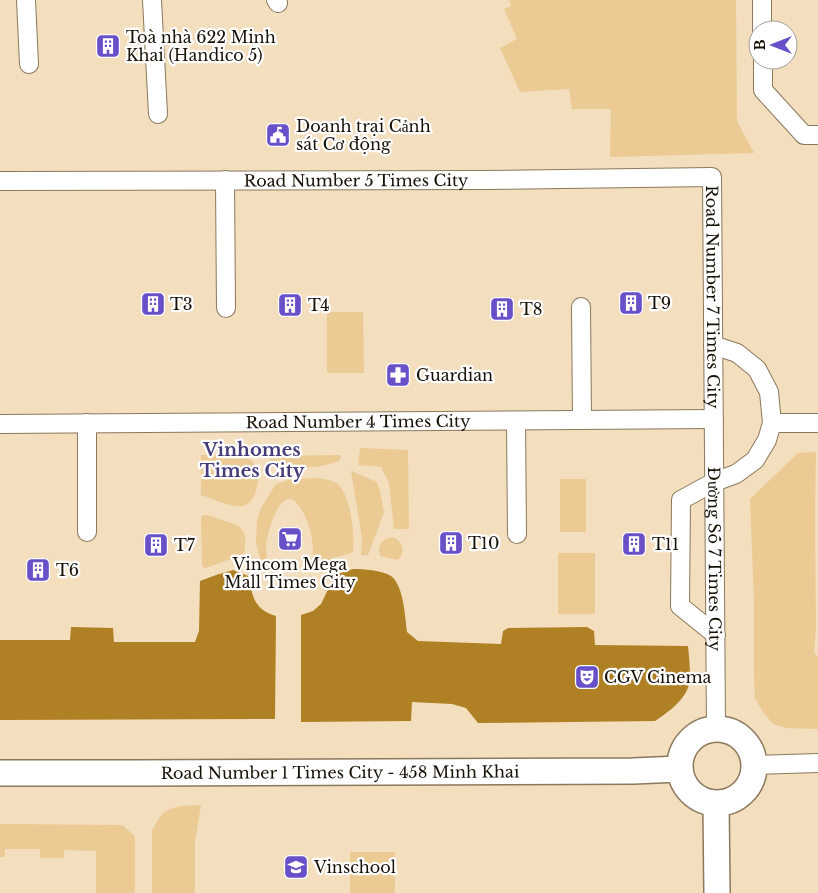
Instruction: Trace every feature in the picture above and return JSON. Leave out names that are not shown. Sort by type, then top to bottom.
[{"type":"street","points":[[26,0],[29,64]]},
{"type":"street","points":[[152,0],[158,114]]},
{"type":"street","points":[[762,0],[762,20]]},
{"type":"street","points":[[763,70],[763,90],[804,135],[818,135]]},
{"type":"street","name":"Road Number 5 Times City","points":[[0,181],[485,180],[712,177]]},
{"type":"street","name":"Road Number 7 Times City","points":[[712,177],[714,419]]},
{"type":"street","points":[[225,180],[226,308]]},
{"type":"street","points":[[581,308],[582,420]]},
{"type":"street","points":[[713,345],[737,353],[756,369],[769,392],[772,423],[767,440],[755,460],[736,474],[714,482],[681,500],[680,606],[716,635]]},
{"type":"street","name":"Road Number 4 Times City","points":[[0,424],[714,419]]},
{"type":"street","name":"Đường Số 7 Times City","points":[[714,419],[716,728]]},
{"type":"street","points":[[516,421],[517,534]]},
{"type":"street","points":[[87,423],[87,532]]},
{"type":"street","points":[[772,423],[818,423]]},
{"type":"street","points":[[716,728],[730,730],[743,738],[752,750],[755,765],[752,780],[744,793],[731,801],[716,804],[702,801],[691,793],[683,781],[680,768],[681,756],[690,740],[704,730],[716,728]]},
{"type":"street","points":[[755,765],[818,763]]},
{"type":"street","name":"Road Number 1 Times City - 458 Minh Khai","points":[[0,772],[633,771],[680,768]]},
{"type":"street","points":[[716,804],[717,893]]},
{"type":"shaded area","points":[[509,0],[736,0],[737,121],[754,153],[610,157],[611,109],[572,109],[569,89],[520,92],[500,48],[517,39],[504,9],[511,6]]},
{"type":"shaded area","points":[[327,312],[363,312],[364,373],[327,373]]},
{"type":"shaded area","points":[[360,448],[408,450],[409,529],[394,529],[389,483],[381,467],[358,465]]},
{"type":"shaded area","points":[[816,452],[816,628],[814,652],[818,657],[818,729],[786,728],[773,724],[755,698],[750,499],[798,453]]},
{"type":"shaded area","points":[[244,454],[255,464],[258,474],[254,496],[247,504],[239,507],[201,495],[201,455]]},
{"type":"shaded area","points":[[268,456],[341,456],[339,461],[321,466],[302,468],[284,466],[267,458]]},
{"type":"shaded area","points":[[351,471],[377,482],[380,491],[384,512],[368,555],[361,555],[362,538]]},
{"type":"shaded area","points":[[317,478],[336,483],[345,495],[351,515],[353,552],[333,558],[311,568],[313,550],[310,529],[300,507],[293,500],[289,499],[280,505],[270,527],[266,546],[269,568],[260,558],[256,543],[257,520],[261,508],[276,484],[291,479]]},
{"type":"shaded area","points":[[560,479],[586,479],[586,532],[560,532]]},
{"type":"shaded area","points":[[203,515],[240,527],[245,537],[244,553],[206,568],[203,567],[201,518]]},
{"type":"shaded area","points":[[392,537],[399,541],[403,550],[398,560],[380,556],[379,549],[381,544],[385,539]]},
{"type":"shaded area","points":[[558,553],[595,553],[595,614],[558,614]]},
{"type":"shaded area","points":[[353,569],[383,572],[391,576],[399,587],[401,594],[407,632],[418,641],[501,644],[503,631],[508,628],[587,627],[594,631],[595,645],[688,646],[690,674],[685,695],[676,705],[655,721],[478,723],[466,708],[452,704],[412,702],[411,721],[301,722],[301,615],[313,611],[321,604],[333,579],[340,573]]},
{"type":"shaded area","points":[[233,570],[248,576],[253,596],[258,606],[276,616],[275,719],[0,720],[0,640],[70,640],[71,627],[113,628],[114,642],[195,642],[199,631],[200,581]]},
{"type":"shaded area","points":[[201,805],[195,841],[195,893],[152,893],[152,830],[164,812],[181,806]]},
{"type":"shaded area","points":[[0,824],[122,825],[135,836],[135,893],[96,893],[96,851],[64,850],[64,858],[40,858],[40,849],[5,849],[5,857],[0,857]]},
{"type":"shaded area","points":[[350,852],[395,852],[395,893],[350,893]]},
{"type":"place","name":"Toà nhà 622 Minh Khai (Handico 5)","points":[[108,46]]},
{"type":"place","name":"Doanh trại Cảnh sát Cơ động","points":[[278,135]]},
{"type":"place","name":"T9","points":[[631,303]]},
{"type":"place","name":"T3","points":[[153,304]]},
{"type":"place","name":"T4","points":[[290,305]]},
{"type":"place","name":"T8","points":[[502,309]]},
{"type":"place","name":"Guardian","points":[[398,375]]},
{"type":"place","name":"Vincom Mega Mall Times City","points":[[290,539]]},
{"type":"place","name":"T10","points":[[451,543]]},
{"type":"place","name":"T11","points":[[634,544]]},
{"type":"place","name":"T7","points":[[156,545]]},
{"type":"place","name":"T6","points":[[38,570]]},
{"type":"place","name":"CGV Cinema","points":[[587,677]]},
{"type":"place","name":"Vinschool","points":[[296,867]]},
{"type":"district","name":"Vinhomes Times City","points":[[252,460]]}]
